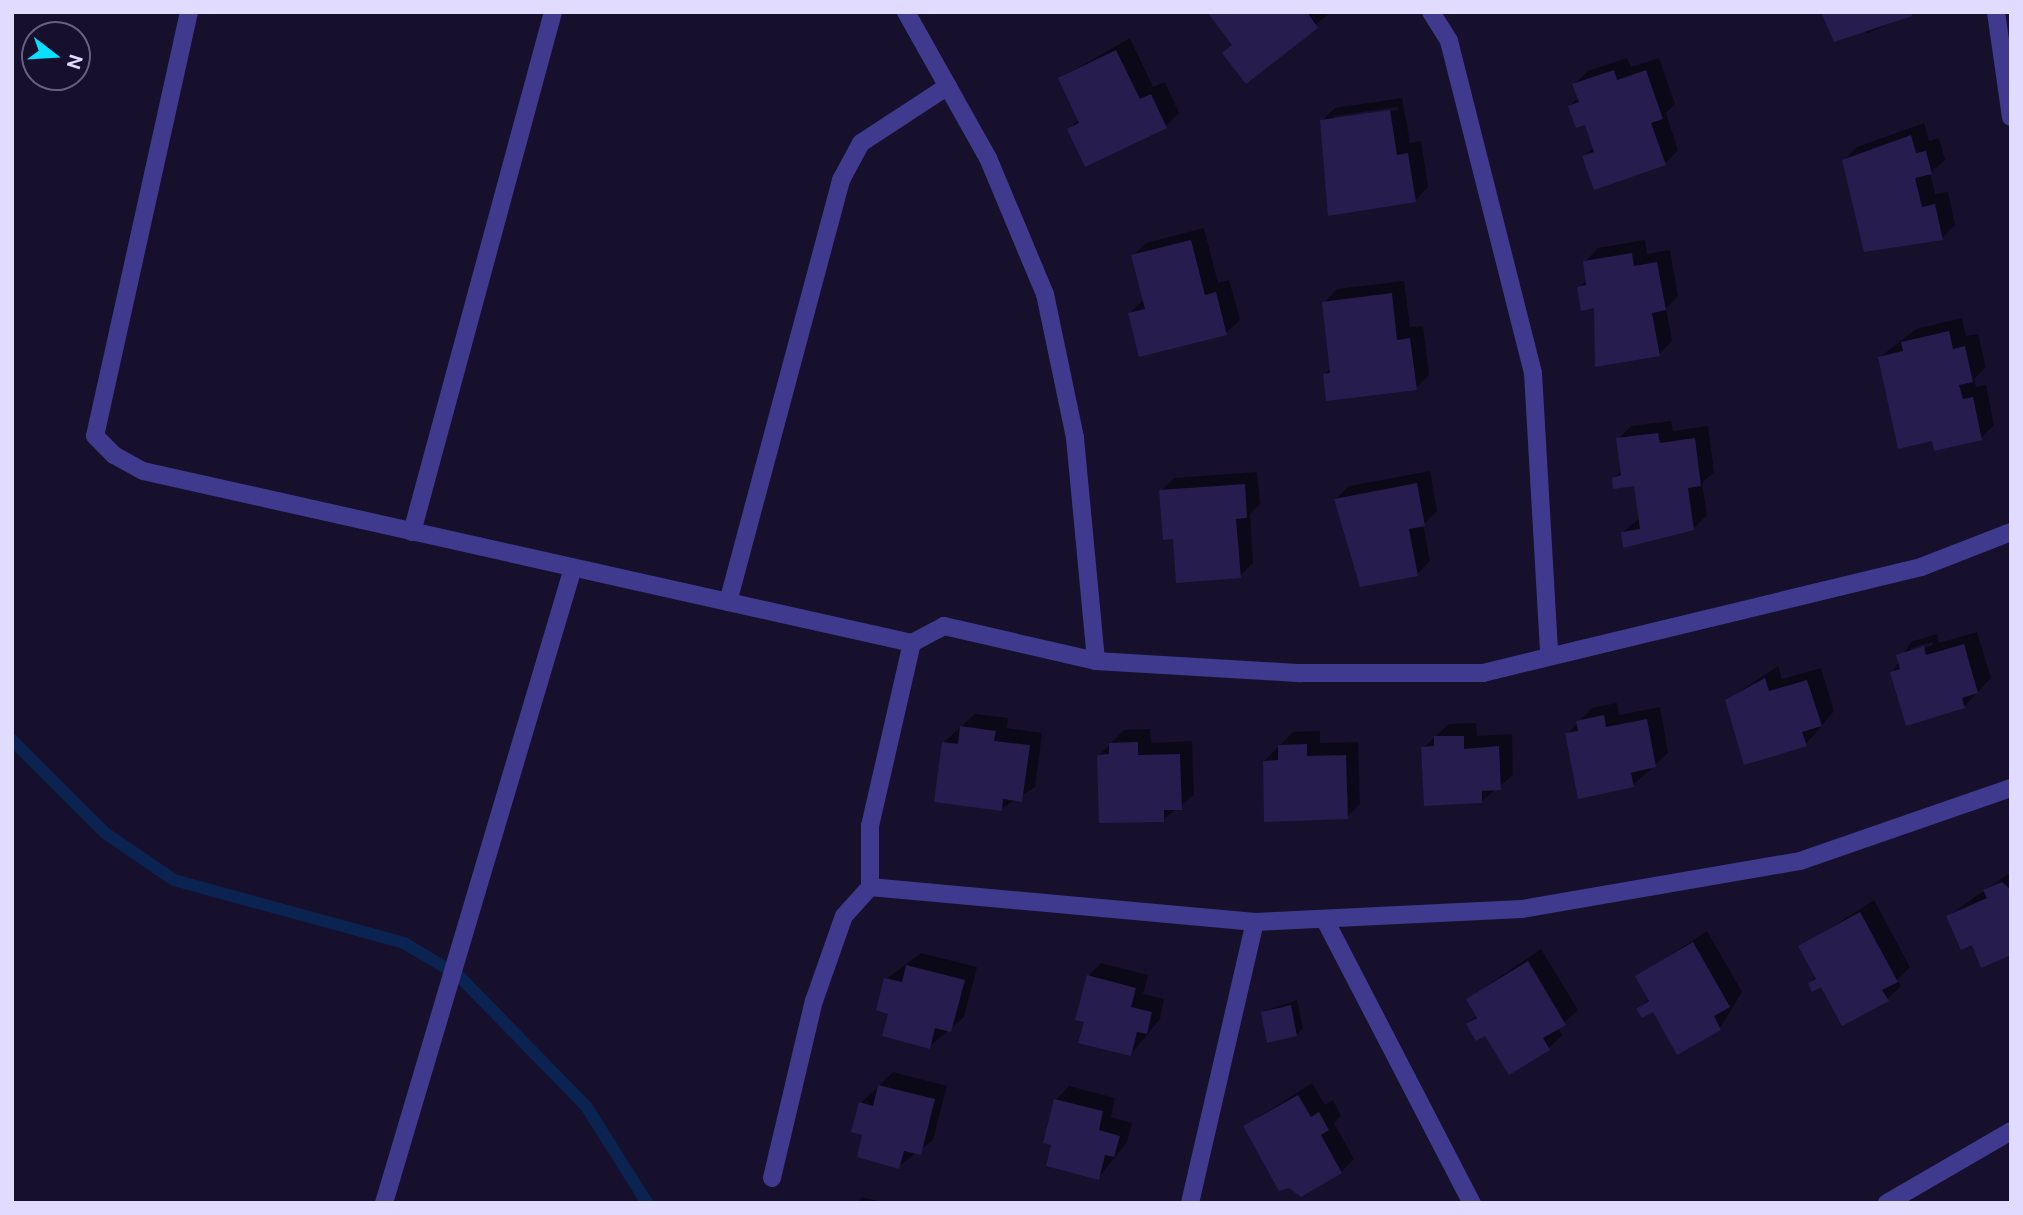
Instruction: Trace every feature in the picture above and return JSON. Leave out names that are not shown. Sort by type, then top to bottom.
[{"type":"street","points":[[189,12],[95,436],[143,471],[912,643],[944,626],[1096,661],[1301,673],[1483,673],[1549,654],[1921,567],[2011,532]]},
{"type":"street","points":[[412,532],[554,12]]},
{"type":"street","points":[[906,12],[988,158],[1045,294],[1075,438],[1096,661]]},
{"type":"street","points":[[1430,12],[1448,41],[1533,373],[1549,654]]},
{"type":"street","points":[[1996,12],[2011,117]]},
{"type":"street","points":[[728,602],[841,180],[861,143],[948,86]]},
{"type":"street","points":[[384,1203],[573,568]]},
{"type":"street","points":[[772,1178],[814,1001],[844,916],[870,887],[870,826],[912,643]]},
{"type":"street","points":[[870,887],[1255,922],[1522,909],[1800,861],[2011,788]]},
{"type":"street","points":[[1325,920],[1472,1203]]},
{"type":"street","points":[[1190,1203],[1255,922]]},
{"type":"street","points":[[1887,1203],[2011,1131]]},
{"type":"building","points":[[1207,12],[1307,12],[1318,28],[1246,84],[1222,53],[1232,45]]},
{"type":"building","points":[[1821,12],[1911,12],[1912,16],[1834,42]]},
{"type":"building","points":[[1116,50],[1140,99],[1151,94],[1167,128],[1085,167],[1067,129],[1079,123],[1058,78]]},
{"type":"building","points":[[1614,70],[1617,80],[1646,70],[1663,119],[1651,123],[1666,165],[1594,190],[1582,156],[1594,152],[1585,125],[1576,128],[1568,106],[1579,102],[1572,84]]},
{"type":"building","points":[[1390,110],[1397,155],[1408,153],[1416,202],[1328,216],[1320,120]]},
{"type":"building","points":[[1911,135],[1916,153],[1926,151],[1932,174],[1915,178],[1922,207],[1935,204],[1943,240],[1864,252],[1842,160]]},
{"type":"building","points":[[1191,240],[1205,295],[1216,292],[1227,335],[1139,357],[1128,313],[1145,309],[1131,255]]},
{"type":"building","points":[[1632,253],[1634,266],[1657,262],[1666,310],[1652,313],[1660,356],[1595,367],[1594,308],[1581,311],[1577,287],[1586,285],[1583,261]]},
{"type":"building","points":[[1392,293],[1397,340],[1410,338],[1417,390],[1326,401],[1323,374],[1330,373],[1322,302]]},
{"type":"building","points":[[1949,331],[1953,349],[1965,346],[1973,382],[1959,385],[1963,399],[1973,397],[1982,440],[1934,451],[1932,441],[1898,449],[1878,357],[1903,351],[1901,342]]},
{"type":"building","points":[[1658,433],[1660,443],[1695,438],[1701,486],[1688,488],[1694,530],[1623,548],[1621,532],[1640,529],[1634,486],[1613,489],[1612,478],[1621,475],[1616,438]]},
{"type":"building","points":[[1417,483],[1425,526],[1409,529],[1418,576],[1360,587],[1334,499]]},
{"type":"building","points":[[1245,484],[1247,518],[1236,519],[1241,578],[1176,583],[1173,539],[1163,540],[1159,490]]},
{"type":"building","points":[[1964,644],[1978,693],[1962,698],[1965,708],[1906,726],[1890,672],[1900,669],[1896,655],[1924,646],[1926,655]]},
{"type":"building","points":[[1765,678],[1769,691],[1807,680],[1822,726],[1802,732],[1807,746],[1744,765],[1725,700]]},
{"type":"building","points":[[1604,715],[1606,727],[1647,719],[1656,767],[1631,773],[1634,787],[1578,799],[1565,733],[1578,731],[1576,721]]},
{"type":"building","points":[[960,726],[996,731],[994,741],[1030,745],[1022,802],[1003,799],[1002,811],[934,802],[942,742],[958,744]]},
{"type":"building","points":[[1434,736],[1464,736],[1464,749],[1499,746],[1501,790],[1482,791],[1482,803],[1424,806],[1421,747],[1434,746]]},
{"type":"building","points":[[1138,742],[1138,755],[1180,754],[1182,810],[1164,810],[1164,822],[1099,823],[1097,755],[1109,754],[1109,743]]},
{"type":"building","points":[[1307,744],[1307,756],[1346,755],[1348,819],[1264,822],[1263,761],[1278,760],[1278,745]]},
{"type":"building","points":[[2002,882],[2011,890],[2011,955],[1981,968],[1972,945],[1961,950],[1946,916],[1987,898],[1983,890]]},
{"type":"building","points":[[1860,912],[1898,982],[1882,990],[1889,1001],[1842,1026],[1821,987],[1812,992],[1808,983],[1816,979],[1798,946]]},
{"type":"building","points":[[1693,942],[1730,1007],[1714,1016],[1721,1030],[1677,1055],[1653,1012],[1642,1018],[1636,1009],[1649,1001],[1635,976]]},
{"type":"building","points":[[1528,961],[1566,1025],[1543,1038],[1550,1050],[1509,1075],[1485,1036],[1476,1041],[1466,1024],[1477,1018],[1466,999]]},
{"type":"building","points":[[906,965],[965,980],[951,1032],[935,1028],[930,1049],[882,1036],[888,1014],[876,1010],[884,978],[902,982]]},
{"type":"building","points":[[1087,975],[1136,988],[1131,1007],[1152,1012],[1147,1034],[1137,1032],[1131,1056],[1078,1043],[1084,1022],[1075,1020]]},
{"type":"building","points":[[1291,1005],[1297,1036],[1267,1043],[1261,1012]]},
{"type":"building","points":[[878,1085],[935,1099],[921,1155],[904,1151],[899,1169],[857,1157],[862,1135],[851,1132],[859,1102],[873,1106]]},
{"type":"building","points":[[1298,1095],[1311,1117],[1319,1112],[1329,1130],[1321,1135],[1342,1173],[1301,1197],[1289,1188],[1279,1191],[1243,1126]]},
{"type":"building","points":[[1054,1099],[1103,1111],[1099,1130],[1120,1136],[1114,1157],[1105,1155],[1099,1180],[1046,1166],[1051,1145],[1043,1143]]},
{"type":"waterway","points":[[12,740],[105,833],[174,880],[404,943],[458,975],[586,1106],[647,1203]]}]
